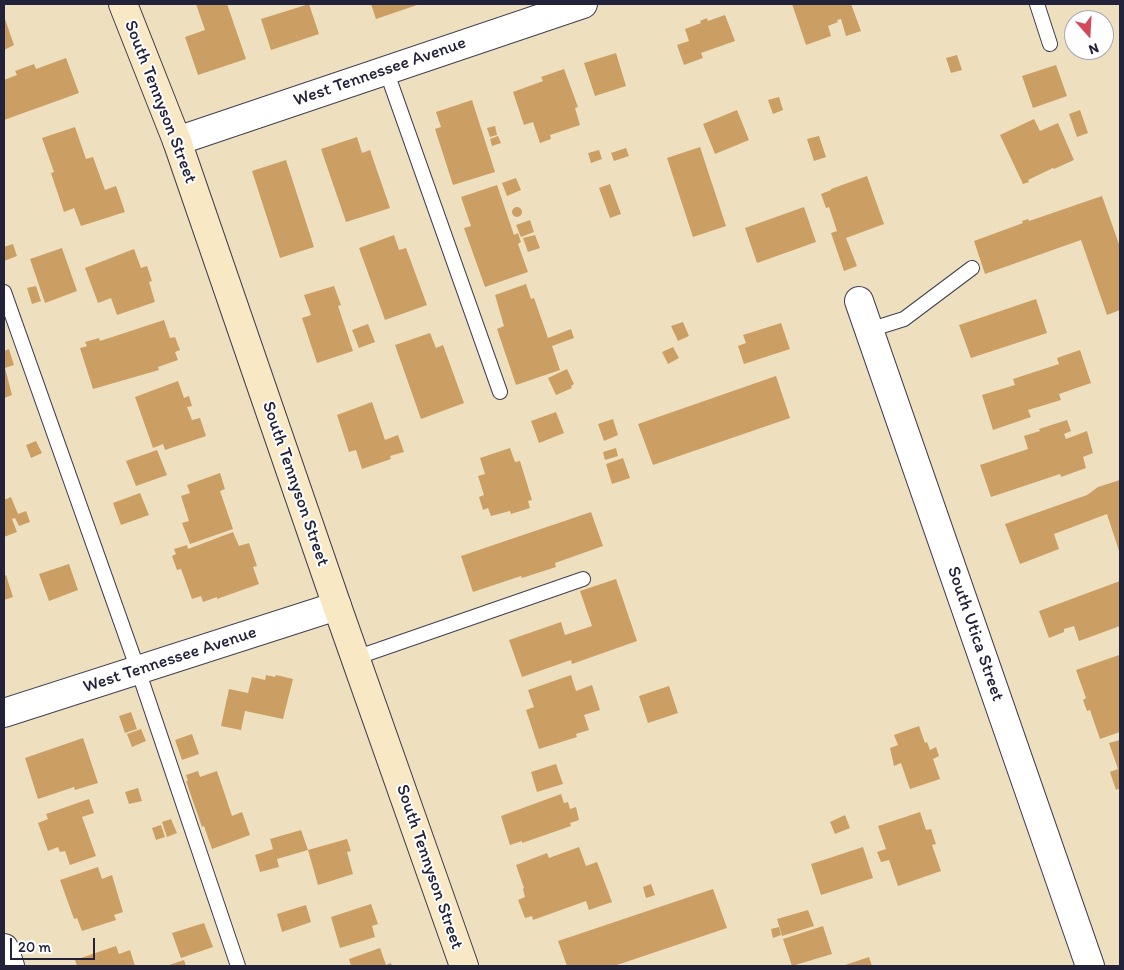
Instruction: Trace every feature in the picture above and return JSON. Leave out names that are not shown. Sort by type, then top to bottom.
[{"type":"street","name":"South Tennyson Street","points":[[123,4],[177,141],[355,658],[464,966]]},
{"type":"street","name":"West Tennessee Avenue","points":[[177,141],[583,4]]},
{"type":"street","name":"South Utica Street","points":[[859,301],[1088,966]]},
{"type":"street","name":"West Tennessee Avenue","points":[[4,713],[337,606]]},
{"type":"street","points":[[4,948],[10,966]]},
{"type":"lane","points":[[1037,4],[1050,44]]},
{"type":"lane","points":[[386,70],[500,392]]},
{"type":"lane","points":[[869,330],[904,320],[972,268]]},
{"type":"lane","points":[[4,292],[138,670],[238,966]]},
{"type":"lane","points":[[355,658],[584,579]]},
{"type":"building","points":[[196,4],[227,4],[246,59],[198,75],[185,37],[205,30]]},
{"type":"building","points":[[309,4],[319,34],[271,50],[261,19]]},
{"type":"building","points":[[371,4],[420,4],[376,19]]},
{"type":"building","points":[[792,4],[851,4],[861,31],[846,36],[841,19],[837,20],[838,22],[828,26],[831,36],[806,45]]},
{"type":"building","points":[[725,15],[735,41],[701,53],[703,58],[684,65],[677,45],[689,41],[685,29],[701,23],[700,21],[707,18],[708,21]]},
{"type":"building","points":[[4,16],[14,45],[4,50]]},
{"type":"building","points":[[616,53],[626,86],[595,96],[584,63]]},
{"type":"building","points":[[957,55],[962,70],[951,73],[946,58]]},
{"type":"building","points":[[66,58],[79,93],[4,120],[4,80],[17,75],[15,71],[34,64],[36,69]]},
{"type":"building","points":[[1056,65],[1067,96],[1033,108],[1022,76]]},
{"type":"building","points":[[564,69],[578,107],[575,108],[580,125],[550,135],[551,139],[540,143],[533,122],[524,125],[513,92],[543,81],[541,77]]},
{"type":"building","points":[[779,97],[783,110],[773,114],[768,100]]},
{"type":"building","points":[[472,100],[495,172],[453,185],[435,129],[441,127],[436,112]]},
{"type":"building","points":[[737,110],[749,140],[715,154],[703,124]]},
{"type":"building","points":[[1080,110],[1088,133],[1077,137],[1069,114]]},
{"type":"building","points":[[1034,119],[1040,131],[1058,123],[1074,160],[1053,168],[1023,184],[1000,135]]},
{"type":"building","points":[[495,126],[497,135],[490,137],[487,128]]},
{"type":"building","points":[[75,127],[86,159],[93,157],[105,190],[116,186],[125,212],[81,226],[74,208],[64,212],[51,173],[54,172],[42,138]]},
{"type":"building","points":[[498,136],[501,143],[492,146],[490,139]]},
{"type":"building","points":[[819,136],[826,157],[814,161],[807,139]]},
{"type":"building","points":[[357,137],[362,153],[370,150],[390,208],[346,222],[321,149]]},
{"type":"building","points":[[700,147],[726,226],[693,237],[667,158]]},
{"type":"building","points":[[626,148],[629,156],[614,161],[611,153]]},
{"type":"building","points":[[599,150],[602,159],[591,163],[588,153]]},
{"type":"building","points":[[286,160],[314,247],[280,258],[252,171]]},
{"type":"building","points":[[867,176],[884,224],[846,238],[857,266],[844,271],[831,233],[837,231],[829,207],[826,208],[821,194]]},
{"type":"building","points":[[516,178],[521,190],[507,196],[502,183]]},
{"type":"building","points":[[610,184],[621,214],[610,218],[599,188]]},
{"type":"building","points":[[497,185],[514,235],[518,233],[521,242],[518,244],[528,272],[485,287],[464,228],[471,226],[461,197]]},
{"type":"building","points":[[1102,196],[1120,247],[1120,310],[1107,315],[1081,240],[985,274],[974,241],[1023,223],[1022,221],[1028,219],[1029,221]]},
{"type":"building","points":[[515,207],[519,207],[522,212],[521,216],[515,217],[512,214],[512,210]]},
{"type":"building","points":[[804,207],[816,242],[757,263],[745,228]]},
{"type":"building","points":[[530,220],[534,232],[521,237],[516,225]]},
{"type":"building","points":[[394,235],[399,250],[406,248],[427,305],[385,320],[359,248]]},
{"type":"building","points":[[535,235],[540,248],[528,252],[523,238]]},
{"type":"building","points":[[13,244],[17,256],[4,261],[4,247]]},
{"type":"building","points":[[62,248],[77,291],[45,303],[30,259]]},
{"type":"building","points":[[134,249],[141,268],[147,266],[152,281],[149,282],[155,302],[117,315],[111,298],[98,303],[85,268]]},
{"type":"building","points":[[526,284],[531,299],[534,298],[548,338],[571,329],[574,338],[552,346],[560,370],[516,385],[497,329],[504,326],[495,295]]},
{"type":"building","points":[[36,286],[41,301],[32,304],[27,288]]},
{"type":"building","points":[[334,286],[341,305],[338,306],[353,351],[317,363],[302,318],[311,315],[304,295]]},
{"type":"building","points":[[1036,299],[1047,333],[971,358],[959,325]]},
{"type":"building","points":[[164,320],[170,338],[175,337],[180,350],[175,352],[178,360],[158,367],[159,370],[93,389],[80,348],[87,346],[85,342],[99,338],[100,341]]},
{"type":"building","points":[[683,322],[689,336],[678,341],[671,326]]},
{"type":"building","points":[[781,323],[790,349],[744,364],[738,346],[746,343],[743,335]]},
{"type":"building","points":[[368,324],[375,342],[359,348],[352,330]]},
{"type":"building","points":[[430,333],[436,348],[443,345],[464,403],[421,419],[395,345]]},
{"type":"building","points":[[673,347],[679,358],[668,364],[662,352]]},
{"type":"building","points":[[9,349],[14,365],[5,368],[12,395],[4,398],[4,351]]},
{"type":"building","points":[[1080,350],[1091,383],[1059,394],[1061,400],[1028,410],[1031,417],[993,430],[982,395],[1015,385],[1013,379],[1059,364],[1057,358]]},
{"type":"building","points":[[567,369],[574,384],[571,386],[572,388],[556,395],[548,378]]},
{"type":"building","points":[[776,376],[790,418],[653,465],[638,424]]},
{"type":"building","points":[[178,381],[184,398],[189,396],[192,406],[187,407],[192,420],[200,418],[206,436],[165,450],[163,444],[153,448],[135,397]]},
{"type":"building","points":[[372,402],[385,440],[398,435],[404,452],[390,456],[391,459],[362,469],[356,450],[349,452],[337,415]]},
{"type":"building","points":[[556,412],[564,433],[539,443],[531,421]]},
{"type":"building","points":[[613,419],[618,435],[604,441],[598,424]]},
{"type":"building","points":[[1067,420],[1071,431],[1064,434],[1066,439],[1087,431],[1093,453],[1083,457],[1086,468],[1061,477],[1060,474],[991,497],[980,465],[1028,449],[1024,436]]},
{"type":"building","points":[[36,441],[42,453],[31,458],[26,445]]},
{"type":"building","points":[[510,448],[515,462],[520,461],[532,500],[528,501],[530,508],[511,514],[510,511],[491,516],[488,508],[483,510],[479,497],[484,495],[478,476],[485,474],[480,458]]},
{"type":"building","points":[[616,448],[618,456],[605,460],[603,452]]},
{"type":"building","points":[[157,450],[167,475],[136,486],[126,461]]},
{"type":"building","points":[[623,458],[630,478],[612,484],[606,464]]},
{"type":"building","points":[[220,473],[225,489],[220,491],[233,529],[190,544],[182,523],[189,521],[181,496],[190,493],[187,485]]},
{"type":"building","points":[[1120,480],[1120,554],[1107,514],[1054,534],[1059,549],[1020,564],[1005,524],[1087,495],[1098,487]]},
{"type":"building","points":[[140,493],[149,515],[121,525],[113,503]]},
{"type":"building","points":[[11,497],[18,514],[26,511],[30,522],[19,526],[15,518],[12,519],[17,532],[4,537],[4,500]]},
{"type":"building","points":[[591,512],[603,546],[555,563],[556,567],[473,592],[461,556]]},
{"type":"building","points":[[233,532],[239,546],[249,543],[257,566],[253,567],[259,584],[217,599],[217,597],[203,602],[201,596],[192,599],[181,569],[177,570],[172,556],[176,554],[174,549],[187,545],[188,549]]},
{"type":"building","points":[[69,564],[78,590],[49,601],[39,574]]},
{"type":"building","points":[[6,575],[13,597],[4,600],[4,576]]},
{"type":"building","points":[[616,579],[637,641],[572,664],[571,660],[522,677],[509,640],[561,622],[565,635],[592,626],[580,591]]},
{"type":"building","points":[[1120,581],[1120,626],[1079,641],[1074,626],[1064,629],[1064,632],[1049,638],[1039,611]]},
{"type":"building","points":[[1119,655],[1120,732],[1100,739],[1090,710],[1087,711],[1083,700],[1086,698],[1076,670]]},
{"type":"building","points":[[266,675],[293,679],[283,719],[245,711],[241,730],[221,726],[229,689],[248,693],[252,677],[265,680]]},
{"type":"building","points":[[571,675],[576,691],[592,685],[600,710],[584,715],[589,730],[576,734],[577,737],[539,749],[526,710],[534,707],[528,690]]},
{"type":"building","points":[[669,686],[678,713],[648,723],[639,696]]},
{"type":"building","points":[[131,712],[137,729],[125,733],[119,716]]},
{"type":"building","points":[[919,726],[925,743],[927,742],[930,750],[936,747],[939,756],[933,759],[940,779],[910,789],[901,763],[894,766],[890,748],[898,745],[894,735]]},
{"type":"building","points":[[141,729],[146,741],[132,747],[127,734]]},
{"type":"building","points":[[192,734],[199,754],[182,760],[175,740]]},
{"type":"building","points":[[83,738],[98,783],[75,790],[74,787],[38,799],[25,758]]},
{"type":"building","points":[[1120,740],[1120,788],[1116,790],[1110,772],[1118,769],[1109,743]]},
{"type":"building","points":[[556,764],[563,784],[537,792],[531,772]]},
{"type":"building","points":[[198,771],[200,777],[217,771],[232,816],[242,812],[250,835],[212,849],[186,781],[188,781],[186,775]]},
{"type":"building","points":[[138,788],[142,801],[129,804],[125,792]]},
{"type":"building","points":[[561,794],[564,803],[568,802],[570,809],[576,807],[579,820],[570,823],[571,826],[522,843],[522,841],[510,845],[501,816]]},
{"type":"building","points":[[89,799],[94,813],[82,817],[96,856],[70,865],[65,851],[60,852],[58,847],[48,851],[38,823],[48,819],[46,814]]},
{"type":"building","points":[[920,812],[926,830],[931,829],[936,844],[932,845],[941,871],[898,886],[889,860],[881,862],[877,852],[886,849],[878,826]]},
{"type":"building","points":[[845,815],[850,828],[835,834],[830,822]]},
{"type":"building","points":[[171,819],[177,833],[167,837],[162,822]]},
{"type":"building","points":[[161,825],[165,837],[156,840],[152,828]]},
{"type":"building","points":[[301,830],[308,850],[277,859],[279,867],[260,872],[255,855],[273,849],[270,839]]},
{"type":"building","points":[[347,839],[351,851],[347,852],[353,874],[318,885],[308,850]]},
{"type":"building","points":[[579,847],[586,866],[597,862],[612,902],[589,910],[586,901],[533,920],[532,916],[525,918],[518,900],[525,897],[524,888],[516,865],[547,853],[549,858]]},
{"type":"building","points":[[863,847],[873,878],[821,895],[811,864]]},
{"type":"building","points":[[98,867],[102,879],[112,875],[123,912],[114,915],[116,920],[82,931],[77,918],[74,919],[60,880]]},
{"type":"building","points":[[651,884],[655,895],[646,898],[643,887]]},
{"type":"building","points":[[713,889],[727,928],[614,966],[567,966],[558,941]]},
{"type":"building","points":[[371,904],[378,924],[372,926],[375,937],[340,948],[331,917]]},
{"type":"building","points":[[306,905],[311,922],[282,932],[277,914]]},
{"type":"building","points":[[808,910],[814,926],[782,936],[777,919]]},
{"type":"building","points":[[204,923],[213,947],[181,958],[172,933]]},
{"type":"building","points":[[823,926],[832,954],[792,966],[783,939]]},
{"type":"building","points":[[779,927],[781,935],[773,938],[771,929]]},
{"type":"building","points":[[116,946],[119,954],[130,950],[135,966],[77,966],[75,960]]},
{"type":"building","points":[[380,948],[386,965],[391,963],[392,966],[351,966],[349,959]]},
{"type":"building","points":[[869,957],[872,966],[842,966]]},
{"type":"building","points":[[184,960],[186,966],[166,966]]}]
